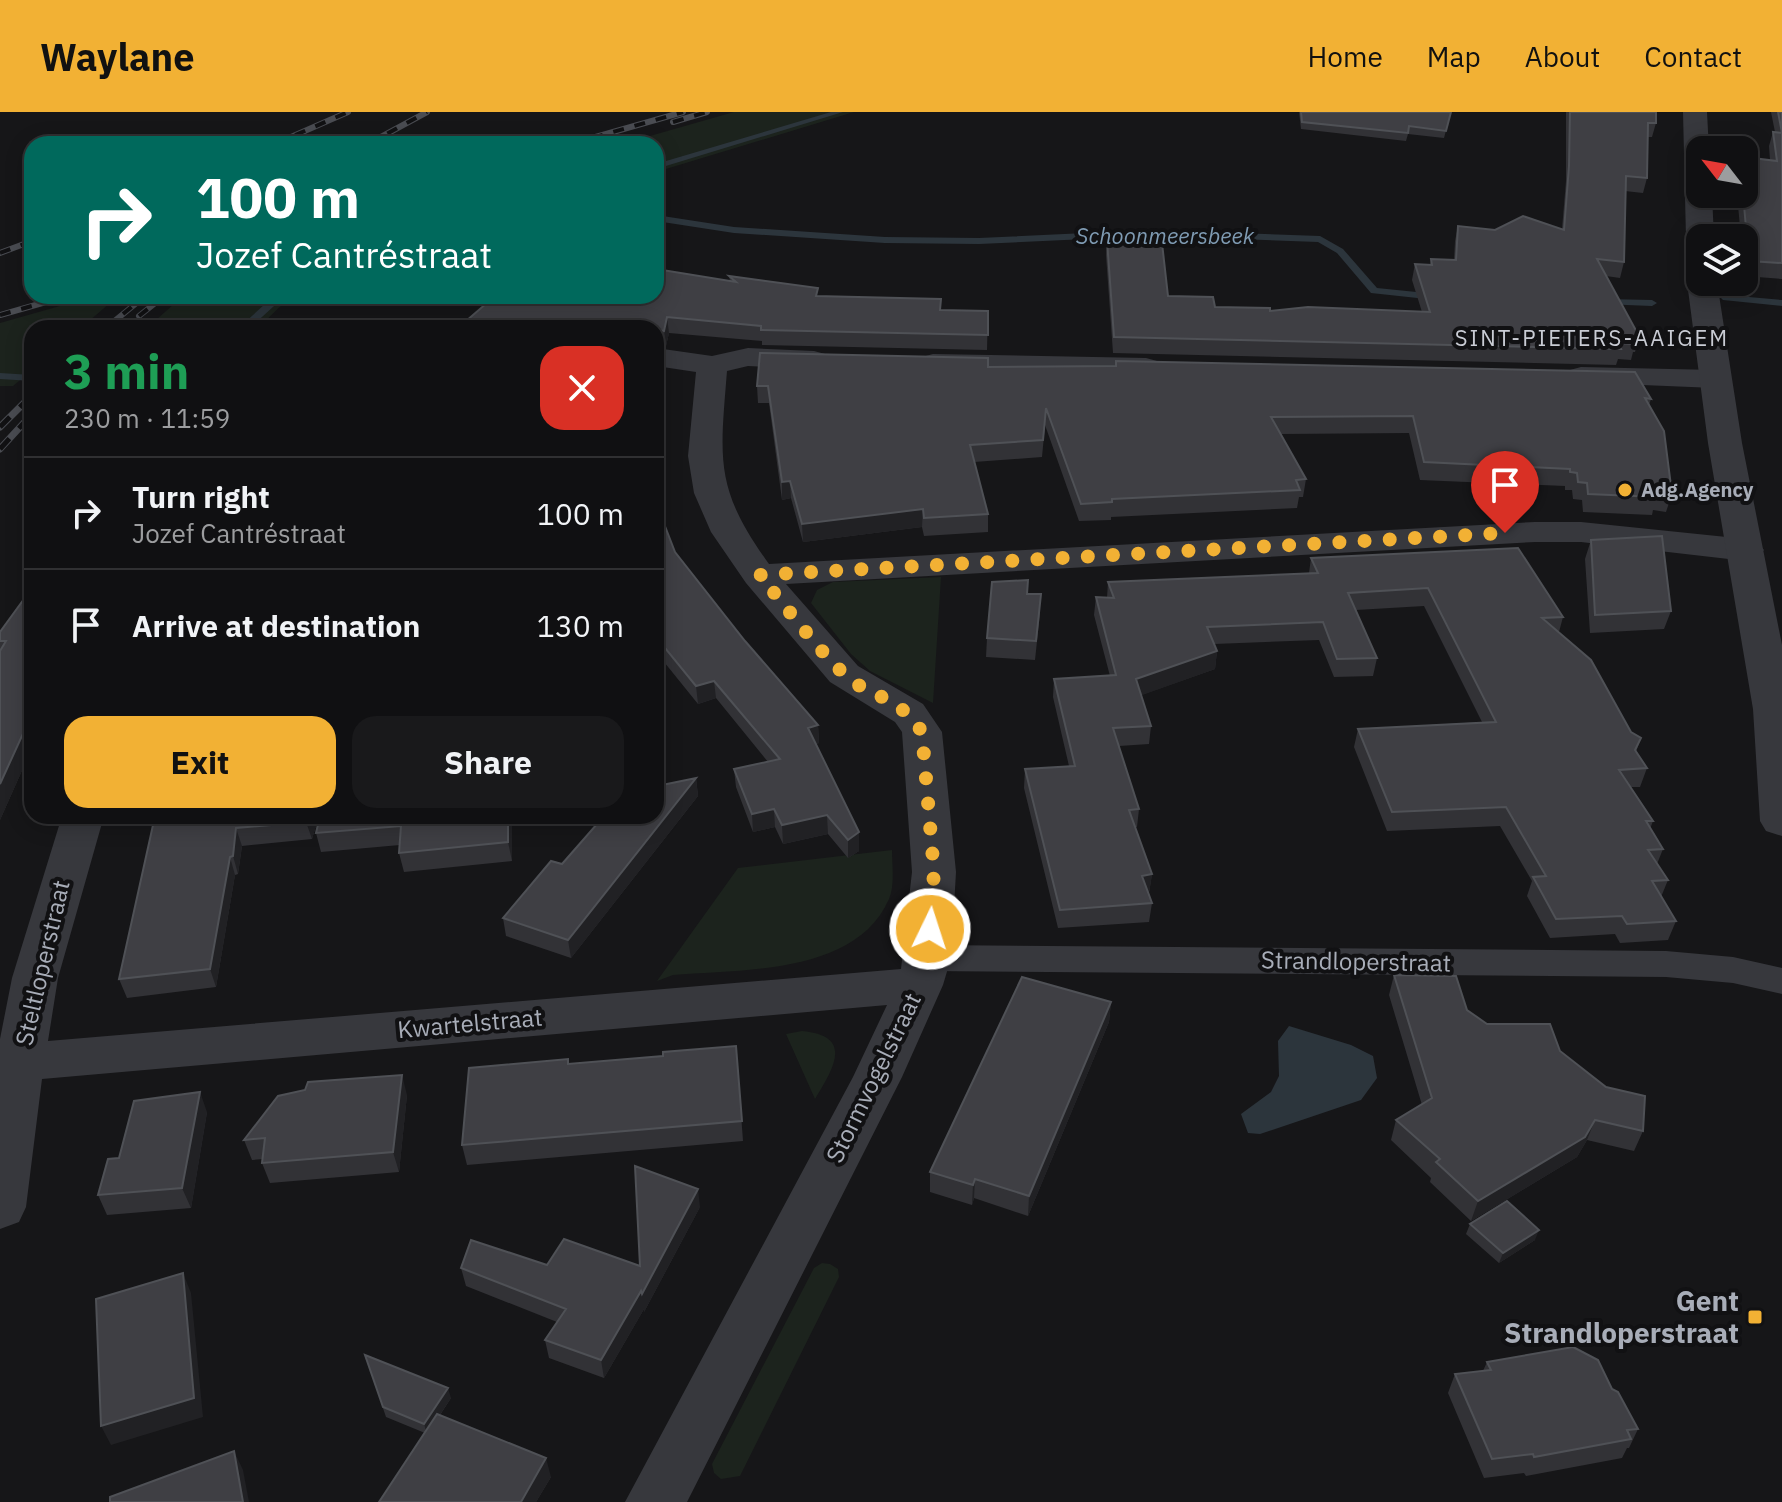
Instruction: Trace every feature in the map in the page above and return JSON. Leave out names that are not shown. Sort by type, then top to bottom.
[{"type":"street","points":[[1695,112],[1699,224]]},
{"type":"street","points":[[1704,296],[1715,379],[1774,709],[1782,821]]},
{"type":"street","points":[[664,358],[712,365],[748,357],[839,361]]},
{"type":"street","points":[[902,362],[1173,368]]},
{"type":"street","name":"Stormvogelstraat","points":[[655,1502],[877,1077],[924,972],[934,872],[922,732],[909,713],[892,700],[844,674],[759,575],[728,532],[711,493],[704,456],[712,365]]},
{"type":"street","points":[[1556,376],[1715,379]]},
{"type":"street","points":[[759,575],[1535,532],[1581,532],[1746,550]]},
{"type":"street","name":"Steltloperstraat","points":[[0,1207],[35,978],[81,824]]},
{"type":"street","name":"Strandloperstraat","points":[[924,972],[1666,964],[1733,970],[1782,981]]},
{"type":"street","name":"Kwartelstraat","points":[[20,1062],[924,972]]},
{"type":"shaded area","points":[[734,112],[854,112],[664,170],[664,136],[650,136]]},
{"type":"shaded area","points":[[67,304],[109,304],[90,320],[24,320],[24,377],[13,386],[0,386],[0,323]]},
{"type":"shaded area","points":[[174,304],[283,304],[266,320],[156,320]]},
{"type":"shaded area","points":[[941,577],[933,703],[870,671],[851,654],[811,603],[817,590],[833,582]]},
{"type":"shaded area","points":[[892,850],[893,881],[889,899],[873,924],[851,942],[824,955],[794,963],[673,975],[657,981],[738,868]]},
{"type":"shaded area","points":[[1289,1026],[1351,1045],[1373,1056],[1377,1078],[1361,1100],[1260,1134],[1248,1133],[1241,1114],[1271,1092],[1279,1076],[1278,1041]]},
{"type":"shaded area","points":[[802,1031],[819,1034],[834,1047],[833,1066],[815,1099],[786,1034]]},
{"type":"shaded area","points":[[822,1263],[838,1269],[839,1277],[740,1476],[721,1479],[714,1473],[712,1464],[814,1268]]},
{"type":"building","points":[[1301,112],[1451,112],[1446,131],[1409,126],[1408,133],[1302,122]]},
{"type":"building","points":[[1570,112],[1656,112],[1656,123],[1648,123],[1647,178],[1626,176],[1624,262],[1597,259],[1639,336],[1631,336],[1635,344],[1618,343],[1621,349],[1114,337],[1107,240],[1162,243],[1168,296],[1213,297],[1215,307],[1270,308],[1270,311],[1308,307],[1430,312],[1415,264],[1432,265],[1431,259],[1456,260],[1458,226],[1495,230],[1523,216],[1564,230]]},
{"type":"building","points":[[1778,112],[1782,112],[1782,133]]},
{"type":"building","points":[[1773,132],[1782,133],[1782,263],[1758,262],[1758,224],[1746,224],[1744,208],[1758,208],[1758,159],[1777,161]]},
{"type":"building","points":[[664,270],[736,282],[729,276],[818,288],[816,296],[941,299],[940,310],[988,311],[988,335],[761,330],[761,326],[667,317],[664,331],[664,320],[467,320],[486,304],[664,304]]},
{"type":"building","points":[[760,353],[988,358],[988,367],[1116,366],[1116,361],[1635,372],[1651,399],[1645,398],[1664,431],[1672,494],[1657,493],[1657,497],[1588,494],[1587,483],[1578,482],[1577,473],[1570,472],[1570,469],[1424,462],[1413,416],[1271,417],[1306,479],[1296,480],[1300,490],[1112,499],[1112,502],[1081,504],[1046,408],[1043,440],[970,445],[988,514],[924,518],[923,509],[802,524],[790,481],[782,482],[768,386],[757,386]]},
{"type":"building","points":[[664,524],[675,552],[745,641],[818,725],[808,728],[859,832],[848,840],[827,815],[782,825],[774,809],[752,814],[734,769],[780,759],[714,681],[696,686],[664,647]]},
{"type":"building","points":[[1662,536],[1671,611],[1595,615],[1591,540]]},
{"type":"building","points":[[1518,548],[1563,617],[1542,618],[1591,660],[1631,732],[1641,738],[1635,750],[1647,768],[1619,770],[1653,821],[1646,821],[1663,849],[1648,850],[1668,880],[1652,881],[1676,921],[1627,924],[1622,916],[1556,919],[1533,877],[1546,876],[1506,807],[1392,812],[1358,729],[1496,722],[1428,588],[1348,593],[1377,658],[1337,659],[1323,622],[1207,627],[1217,651],[1136,679],[1151,726],[1113,728],[1139,809],[1129,810],[1152,874],[1142,876],[1152,903],[1060,910],[1025,769],[1075,766],[1054,679],[1116,675],[1096,597],[1114,598],[1108,582],[1318,573],[1311,558]]},
{"type":"building","points":[[1028,580],[1027,594],[1041,594],[1036,641],[987,638],[992,582]]},
{"type":"building","points":[[24,599],[24,732],[0,784],[0,651],[6,641],[0,641],[0,632]]},
{"type":"building","points":[[696,778],[664,818],[664,785]]},
{"type":"building","points":[[153,824],[283,824],[236,828],[210,969],[119,979]]},
{"type":"building","points":[[318,824],[508,824],[508,842],[399,853],[401,826],[316,833]]},
{"type":"building","points":[[597,824],[660,824],[568,940],[503,918],[551,861],[562,864]]},
{"type":"building","points":[[1394,975],[1456,976],[1467,1010],[1487,1024],[1550,1024],[1560,1051],[1606,1087],[1645,1096],[1643,1131],[1595,1120],[1585,1137],[1478,1201],[1436,1162],[1440,1159],[1396,1120],[1432,1098]]},
{"type":"building","points":[[1022,977],[1111,1002],[1029,1196],[975,1179],[973,1185],[930,1172]]},
{"type":"building","points":[[736,1046],[742,1121],[462,1145],[469,1068],[568,1059],[568,1064]]},
{"type":"building","points":[[402,1075],[393,1152],[262,1163],[265,1138],[244,1140],[278,1096],[305,1090],[308,1082]]},
{"type":"building","points":[[200,1092],[182,1188],[98,1195],[108,1159],[119,1158],[134,1101]]},
{"type":"building","points":[[635,1166],[698,1189],[642,1294],[641,1291],[601,1360],[545,1340],[566,1309],[461,1268],[471,1240],[547,1265],[564,1239],[640,1266]]},
{"type":"building","points":[[1507,1201],[1539,1230],[1503,1253],[1470,1224]]},
{"type":"building","points":[[183,1273],[194,1398],[101,1426],[96,1299]]},
{"type":"building","points":[[1573,1347],[1598,1360],[1612,1389],[1618,1392],[1638,1429],[1627,1430],[1631,1439],[1534,1457],[1533,1454],[1492,1459],[1455,1374],[1491,1370],[1487,1362]]},
{"type":"building","points":[[365,1355],[448,1388],[424,1424],[383,1407]]},
{"type":"building","points":[[437,1414],[546,1458],[521,1502],[379,1502]]},
{"type":"building","points":[[234,1451],[243,1502],[110,1502],[110,1497]]},
{"type":"waterway","points":[[664,165],[839,112]]},
{"type":"waterway","name":"Schoonmeersbeek","points":[[664,219],[734,230],[885,240],[979,241],[1151,233],[1320,239],[1340,251],[1374,291],[1436,297]]},
{"type":"waterway","name":"Schoonmeersbeek","points":[[1726,298],[1782,303]]},
{"type":"waterway","name":"Schoonmeersbeek","points":[[1604,302],[1652,303]]},
{"type":"waterway","name":"Schoonmeersbeek","points":[[253,320],[271,304]]},
{"type":"waterway","name":"Schoonmeersbeek","points":[[0,376],[24,378]]},
{"type":"railway","points":[[293,136],[348,112]]},
{"type":"railway","points":[[383,136],[427,112]]},
{"type":"railway","points":[[599,136],[683,112]]},
{"type":"railway","points":[[673,122],[707,112]]},
{"type":"railway","points":[[0,253],[24,244]]},
{"type":"railway","points":[[0,315],[39,304]]},
{"type":"railway","points":[[116,320],[135,304]]},
{"type":"railway","points":[[139,316],[154,304]]},
{"type":"railway","points":[[0,427],[24,403]]},
{"type":"railway","points":[[0,449],[24,423]]},
{"type":"place","name":"Adg.Agency","points":[[1625,490]]},
{"type":"place","name":"Gent Strandloperstraat","points":[[1755,1317]]},
{"type":"district","name":"SINT-PIETERS-AAIGEM","points":[[1592,338]]},
{"type":"route","points":[[930,929],[934,872],[922,732],[909,713],[892,700],[859,685],[844,674],[759,575],[1505,533]]}]
